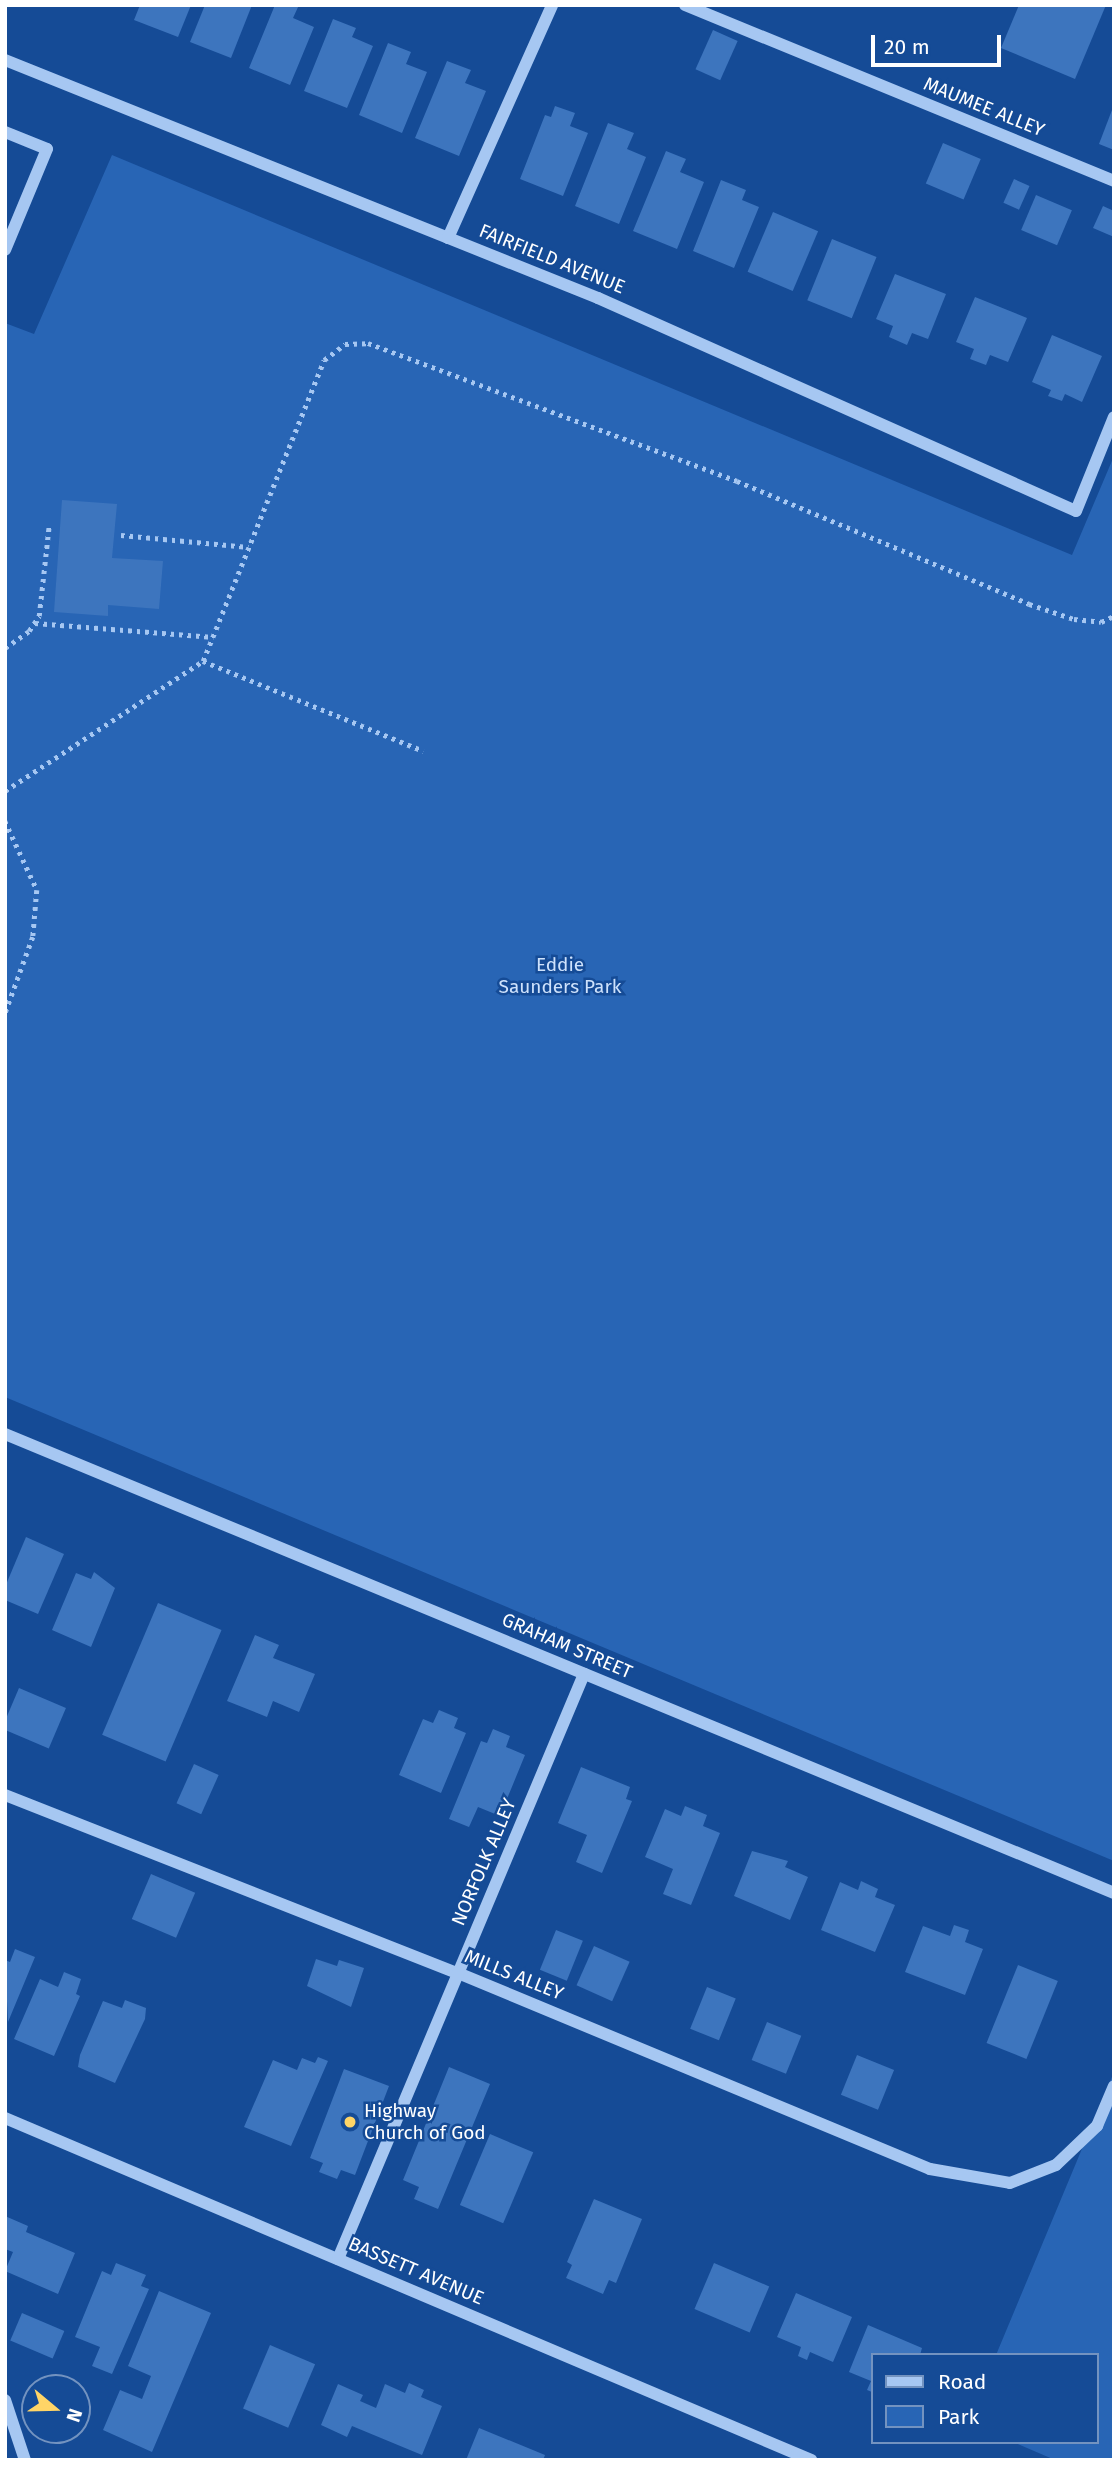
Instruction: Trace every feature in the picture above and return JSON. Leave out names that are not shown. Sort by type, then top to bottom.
[{"type":"street","points":[[448,238],[552,5]]},
{"type":"street","name":"MAUMEE ALLEY","points":[[685,5],[1114,181]]},
{"type":"street","name":"FAIRFIELD AVENUE","points":[[5,60],[598,298],[1076,511],[1114,417]]},
{"type":"street","points":[[5,132],[47,149],[5,250]]},
{"type":"street","name":"GRAHAM STREET","points":[[5,1434],[1114,1893]]},
{"type":"street","name":"NORFOLK ALLEY","points":[[338,2259],[584,1674]]},
{"type":"street","name":"MILLS ALLEY","points":[[5,1795],[458,1973],[930,2169],[1010,2183],[1056,2165],[1097,2126],[1114,2086]]},
{"type":"street","name":"BASSETT AVENUE","points":[[5,2118],[811,2460]]},
{"type":"street","points":[[5,2400],[25,2460]]},
{"type":"path","points":[[5,791],[203,661],[324,360],[345,344],[368,343],[737,481],[1029,604],[1074,619],[1101,622],[1114,616]]},
{"type":"path","points":[[5,648],[35,623],[39,616],[48,525]]},
{"type":"path","points":[[121,535],[248,547]]},
{"type":"path","points":[[35,623],[213,636]]},
{"type":"path","points":[[203,661],[423,751]]},
{"type":"path","points":[[5,821],[37,890],[33,937],[5,1014]]},
{"type":"green space","name":"Eddie Saunders Park","points":[[112,155],[1072,555],[1114,456],[1114,1861],[5,1397],[5,323],[34,334]]},
{"type":"green space","points":[[1114,2072],[1114,2460],[1055,2460],[1018,2444],[1098,2444],[1098,2353],[997,2353]]},
{"type":"building","points":[[140,5],[191,5],[178,37],[134,20]]},
{"type":"building","points":[[205,5],[252,5],[231,58],[190,42]]},
{"type":"building","points":[[275,5],[299,5],[293,18],[314,27],[290,85],[249,68]]},
{"type":"building","points":[[1019,5],[1106,5],[1075,79],[1001,48]]},
{"type":"building","points":[[333,19],[356,28],[352,37],[373,46],[347,108],[304,91]]},
{"type":"building","points":[[713,30],[738,41],[720,80],[696,69]]},
{"type":"building","points":[[388,43],[411,52],[406,64],[427,72],[402,133],[359,115]]},
{"type":"building","points":[[447,61],[471,70],[465,83],[486,91],[459,156],[415,138]]},
{"type":"building","points":[[555,106],[575,113],[570,126],[588,133],[563,196],[520,179],[545,115],[551,117]]},
{"type":"building","points":[[1112,110],[1114,111],[1114,150],[1099,144]]},
{"type":"building","points":[[608,123],[634,133],[627,149],[646,157],[619,224],[575,206]]},
{"type":"building","points":[[943,143],[981,159],[964,200],[926,184]]},
{"type":"building","points":[[666,151],[686,159],[680,172],[704,182],[677,249],[633,231]]},
{"type":"building","points":[[1014,179],[1030,186],[1019,210],[1003,203]]},
{"type":"building","points":[[721,180],[746,190],[742,200],[759,207],[734,268],[693,251]]},
{"type":"building","points":[[1036,195],[1072,210],[1057,245],[1021,230]]},
{"type":"building","points":[[1103,206],[1114,211],[1114,237],[1093,228]]},
{"type":"building","points":[[773,212],[818,231],[793,291],[748,272]]},
{"type":"building","points":[[832,239],[877,257],[852,318],[807,300]]},
{"type":"building","points":[[895,274],[946,294],[928,339],[912,333],[907,345],[889,337],[893,326],[876,319]]},
{"type":"building","points":[[975,297],[1027,318],[1008,362],[990,355],[986,365],[970,359],[974,349],[956,342]]},
{"type":"building","points":[[1052,335],[1102,356],[1082,402],[1065,394],[1062,401],[1048,396],[1051,390],[1032,382]]},
{"type":"building","points":[[62,500],[117,504],[112,558],[163,561],[159,609],[108,605],[108,616],[54,612]]},
{"type":"building","points":[[26,1537],[64,1554],[38,1614],[5,1600],[5,1587]]},
{"type":"building","points":[[94,1572],[115,1588],[91,1647],[52,1630],[76,1573],[91,1579]]},
{"type":"building","points":[[158,1603],[222,1630],[166,1762],[102,1735]]},
{"type":"building","points":[[255,1635],[279,1645],[273,1658],[315,1674],[299,1712],[273,1701],[267,1717],[227,1701]]},
{"type":"building","points":[[19,1688],[66,1708],[49,1748],[5,1730],[5,1721]]},
{"type":"building","points":[[439,1710],[458,1718],[454,1728],[466,1733],[441,1793],[399,1775],[423,1719],[433,1723]]},
{"type":"building","points":[[493,1729],[510,1736],[506,1747],[525,1755],[500,1816],[478,1807],[469,1827],[449,1819],[481,1741],[487,1743]]},
{"type":"building","points":[[194,1764],[219,1775],[201,1814],[177,1803]]},
{"type":"building","points":[[581,1767],[630,1787],[626,1799],[632,1801],[602,1873],[576,1862],[587,1835],[558,1823]]},
{"type":"building","points":[[685,1806],[707,1815],[703,1826],[720,1833],[691,1905],[663,1894],[673,1869],[645,1857],[665,1809],[681,1816]]},
{"type":"building","points":[[752,1851],[788,1861],[785,1867],[808,1877],[790,1920],[734,1896]]},
{"type":"building","points":[[151,1874],[195,1893],[176,1938],[132,1919]]},
{"type":"building","points":[[861,1881],[878,1889],[875,1897],[895,1905],[875,1952],[821,1930],[840,1882],[858,1890]]},
{"type":"building","points":[[954,1925],[969,1930],[965,1942],[983,1949],[965,1995],[905,1972],[923,1926],[950,1936]]},
{"type":"building","points":[[556,1930],[583,1941],[567,1981],[540,1970]]},
{"type":"building","points":[[594,1946],[630,1962],[612,2001],[577,1985]]},
{"type":"building","points":[[15,1949],[35,1957],[8,2022],[5,1960],[10,1962]]},
{"type":"building","points":[[316,1959],[337,1966],[339,1960],[364,1968],[351,2007],[307,1986]]},
{"type":"building","points":[[1018,1965],[1058,1981],[1026,2059],[987,2043]]},
{"type":"building","points":[[64,1972],[81,1979],[76,1994],[80,1996],[54,2056],[14,2039],[40,1979],[58,1987]]},
{"type":"building","points":[[707,1987],[736,1999],[719,2040],[690,2029]]},
{"type":"building","points":[[125,2000],[146,2008],[145,2019],[115,2083],[78,2067],[80,2055],[103,2001],[122,2008]]},
{"type":"building","points":[[767,2022],[801,2036],[786,2074],[752,2060]]},
{"type":"building","points":[[857,2055],[894,2070],[878,2110],[841,2095]]},
{"type":"building","points":[[318,2057],[328,2061],[291,2146],[244,2127],[273,2060],[297,2070],[302,2058],[315,2063]]},
{"type":"building","points":[[449,2067],[490,2084],[438,2209],[414,2199],[419,2187],[403,2180]]},
{"type":"building","name":"Highway Church of God","points":[[344,2069],[389,2086],[355,2175],[341,2170],[337,2179],[319,2172],[323,2163],[310,2158]]},
{"type":"building","points":[[490,2134],[533,2152],[503,2223],[460,2205]]},
{"type":"building","points":[[594,2199],[642,2219],[616,2283],[609,2280],[603,2294],[566,2278],[572,2265],[567,2262]]},
{"type":"building","points":[[5,2216],[28,2226],[26,2232],[75,2253],[58,2294],[5,2271],[13,2252],[5,2249]]},
{"type":"building","points":[[116,2263],[146,2275],[141,2286],[149,2289],[112,2374],[92,2366],[100,2347],[75,2337],[102,2271],[111,2275]]},
{"type":"building","points":[[714,2263],[769,2286],[750,2332],[694,2309]]},
{"type":"building","points":[[159,2291],[211,2313],[152,2452],[103,2430],[120,2390],[142,2399],[151,2376],[128,2366]]},
{"type":"building","points":[[796,2293],[852,2317],[833,2362],[810,2352],[807,2360],[798,2356],[801,2347],[777,2337]]},
{"type":"building","points":[[22,2313],[64,2331],[53,2359],[10,2341]]},
{"type":"building","points":[[868,2325],[922,2348],[921,2353],[870,2353],[870,2381],[849,2372]]},
{"type":"building","points":[[270,2345],[315,2364],[288,2428],[243,2409]]},
{"type":"building","points":[[409,2383],[424,2390],[421,2397],[442,2406],[422,2455],[352,2426],[347,2437],[321,2425],[338,2384],[363,2395],[360,2401],[376,2408],[385,2384],[405,2393]]},
{"type":"building","points":[[479,2428],[545,2455],[543,2460],[466,2460]]},
{"type":"place","name":"Highway Church of God","points":[[350,2122]]}]
